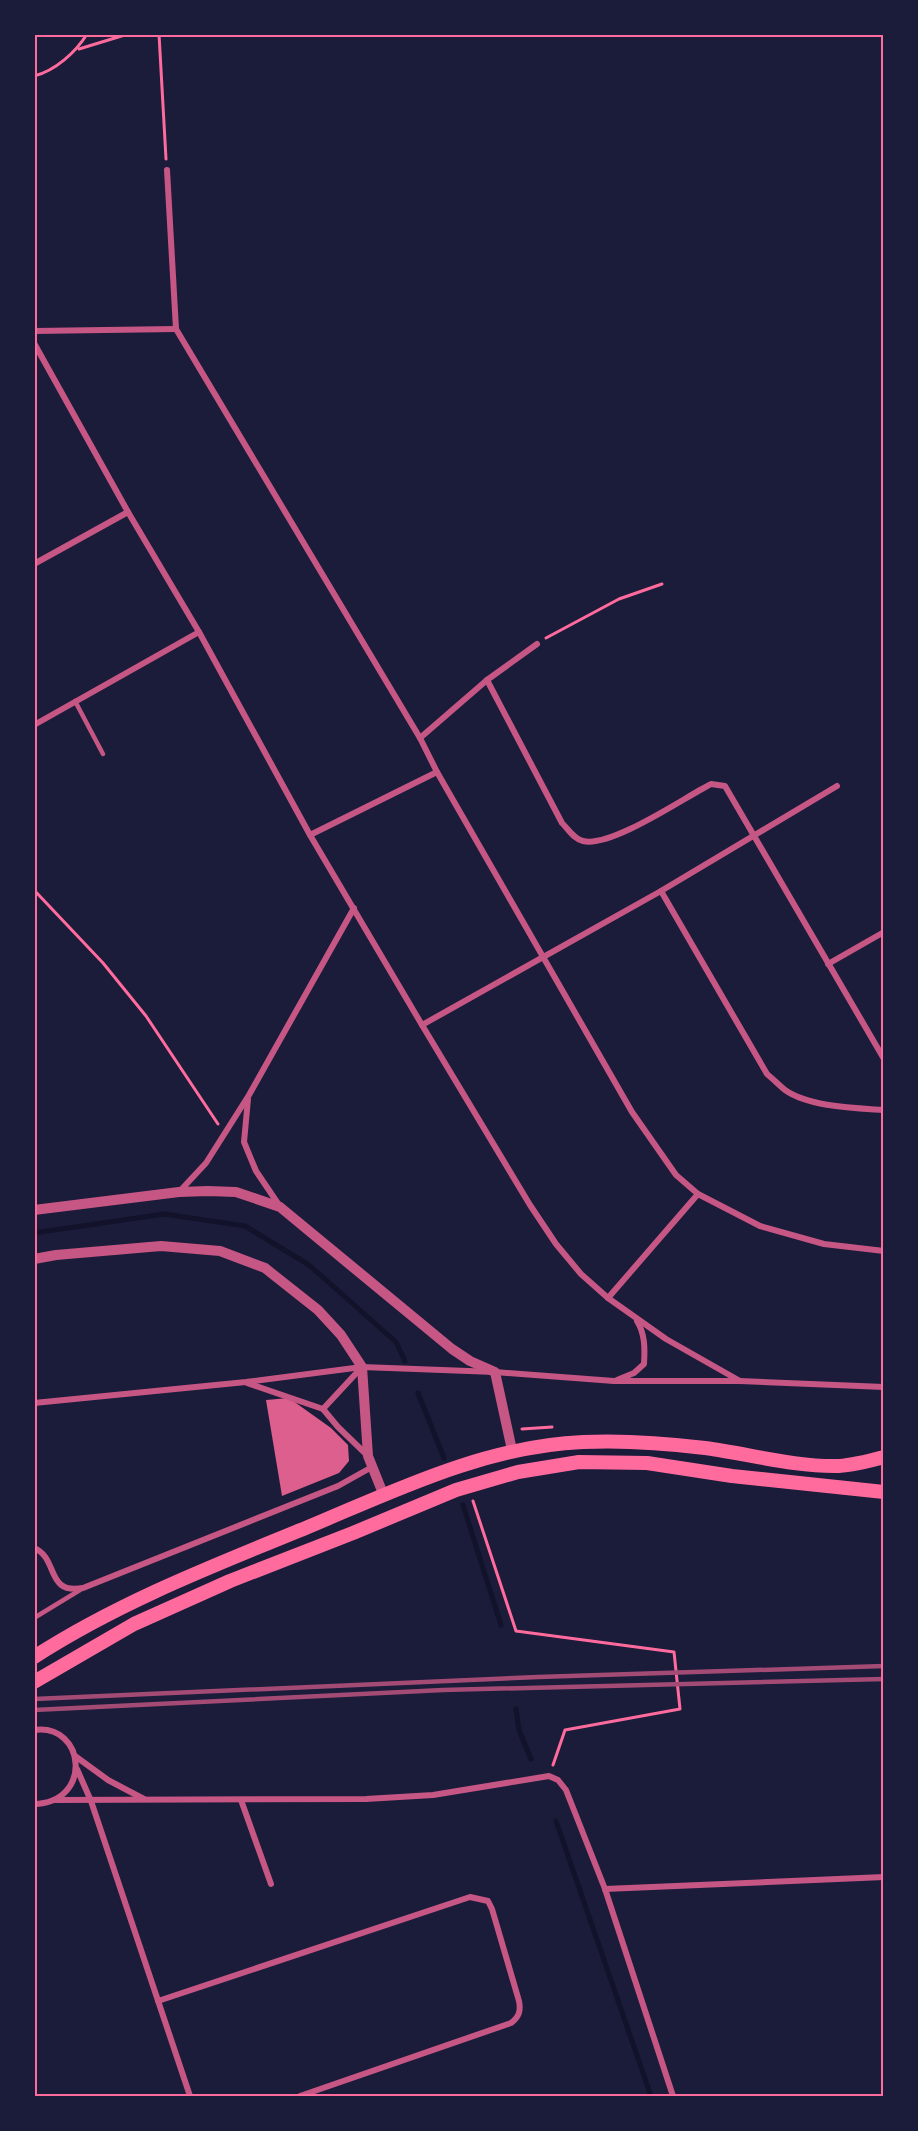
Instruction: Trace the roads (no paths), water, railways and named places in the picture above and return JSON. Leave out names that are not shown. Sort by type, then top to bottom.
[{"type":"main road","points":[[34,1657],[129,1604],[183,1578],[448,1470],[512,1450],[580,1442],[629,1441],[706,1448],[828,1466],[884,1457]]},
{"type":"main road","points":[[34,1682],[134,1624],[230,1581],[353,1533],[429,1500],[518,1472],[579,1462],[647,1463],[732,1476],[884,1492]]},
{"type":"street","points":[[167,170],[176,329],[420,738],[437,772],[632,1112],[676,1175],[698,1194],[760,1226],[824,1244],[884,1251]]},
{"type":"street","points":[[34,331],[176,329]]},
{"type":"street","points":[[34,343],[128,513],[199,632],[310,836],[524,1195],[556,1244],[581,1274],[635,1318],[666,1339],[741,1381]]},
{"type":"street","points":[[34,564],[128,513]]},
{"type":"street","points":[[34,725],[199,632]]},
{"type":"street","points":[[420,738],[487,680],[537,644]]},
{"type":"street","points":[[487,680],[562,824],[575,838],[585,842],[619,834],[711,784],[725,786],[884,1059]]},
{"type":"street","points":[[310,836],[437,772]]},
{"type":"street","points":[[422,1025],[661,891],[837,786]]},
{"type":"street","points":[[661,891],[767,1074],[786,1091],[802,1098],[845,1107],[884,1110]]},
{"type":"street","points":[[179,1192],[206,1162],[249,1095],[354,908]]},
{"type":"street","points":[[828,964],[884,932]]},
{"type":"street","points":[[249,1095],[244,1142],[256,1171],[280,1207],[452,1349],[470,1361],[495,1372]]},
{"type":"street","points":[[34,1210],[179,1192],[236,1192],[280,1207]]},
{"type":"street","points":[[608,1298],[698,1194]]},
{"type":"street","points":[[34,1259],[161,1246],[220,1251],[265,1268],[318,1310],[346,1341],[362,1367],[368,1456],[384,1496]]},
{"type":"street","points":[[614,1381],[634,1373],[644,1364],[645,1346],[641,1328],[635,1318]]},
{"type":"street","points":[[323,1409],[362,1367]]},
{"type":"street","points":[[34,1403],[246,1382],[362,1367],[495,1372],[614,1381],[741,1381],[884,1387]]},
{"type":"street","points":[[495,1372],[512,1450]]},
{"type":"street","points":[[246,1382],[323,1409],[368,1456]]},
{"type":"street","points":[[34,1548],[44,1556],[61,1586],[67,1589],[83,1588],[338,1486],[372,1467]]},
{"type":"street","points":[[34,1730],[50,1731],[61,1736],[70,1744],[190,2097]]},
{"type":"street","points":[[75,1756],[108,1780],[145,1799]]},
{"type":"street","points":[[34,1804],[45,1804],[66,1792],[74,1782],[77,1768]]},
{"type":"street","points":[[55,1800],[366,1800],[433,1795],[549,1776],[558,1780],[566,1790],[605,1889],[673,2097]]},
{"type":"street","points":[[241,1800],[271,1884]]},
{"type":"street","points":[[605,1889],[884,1876]]},
{"type":"street","points":[[158,2001],[470,1897],[488,1900],[519,2001],[520,2010],[517,2019],[300,2097]]},
{"type":"lane","points":[[75,701],[103,754]]},
{"type":"lane","points":[[34,1618],[83,1588]]},
{"type":"waterway","points":[[34,1233],[164,1214],[245,1226],[309,1265],[396,1342],[405,1361]]},
{"type":"waterway","points":[[418,1393],[444,1458]]},
{"type":"waterway","points":[[463,1505],[501,1625]]},
{"type":"waterway","points":[[516,1709],[519,1730],[531,1759]]},
{"type":"waterway","points":[[556,1821],[651,2096]]},
{"type":"railway","points":[[34,1699],[538,1677],[884,1666]]},
{"type":"railway","points":[[34,1710],[443,1690],[884,1679]]}]
